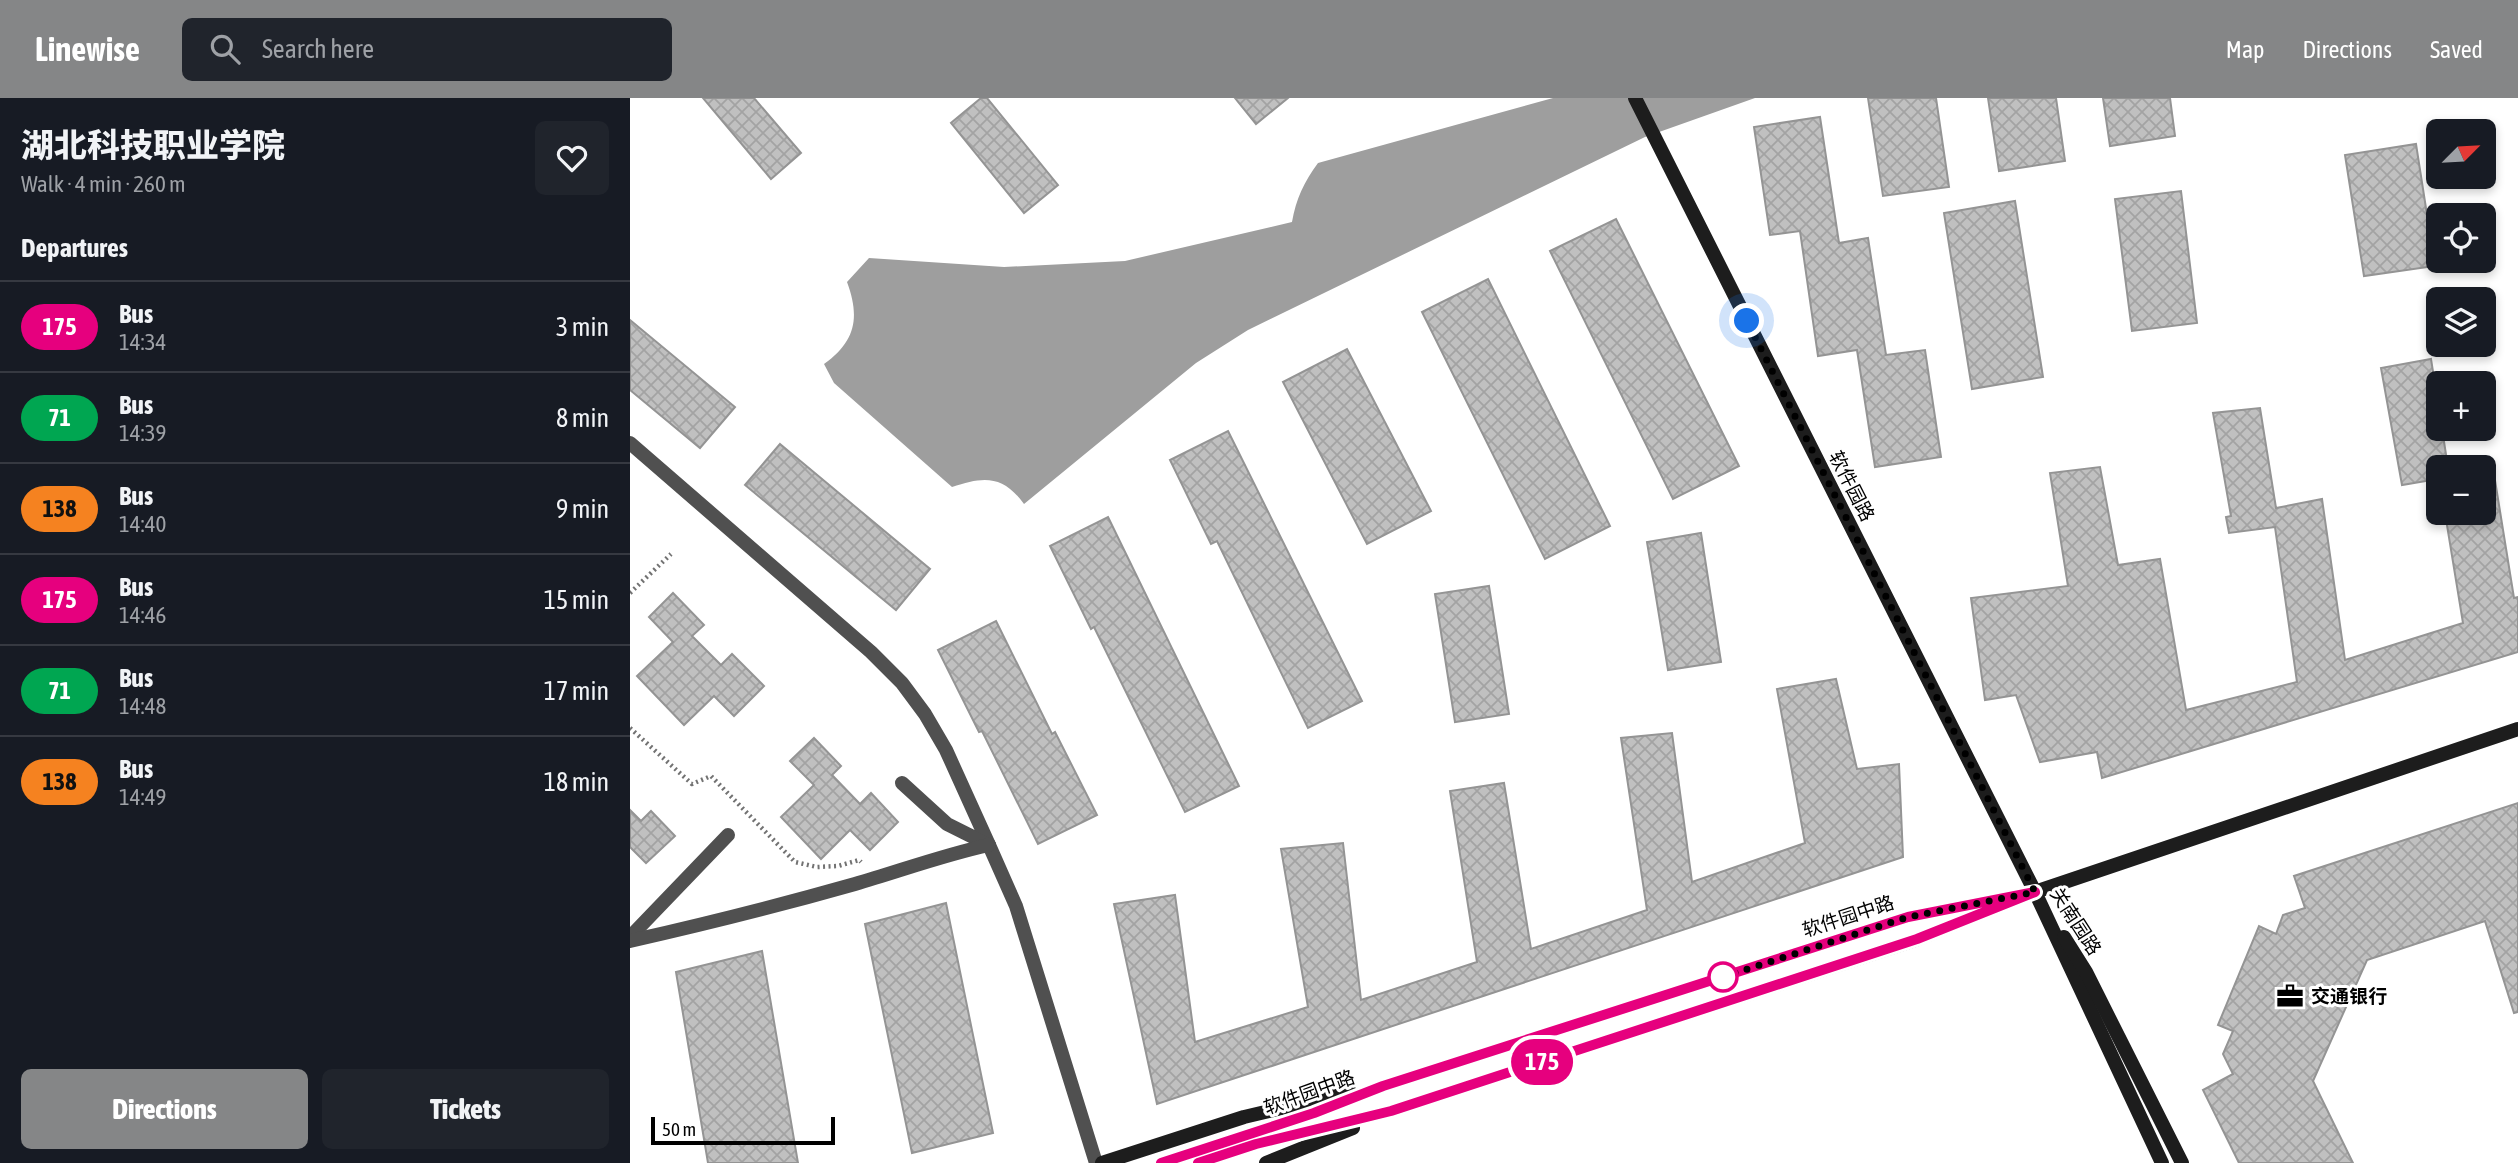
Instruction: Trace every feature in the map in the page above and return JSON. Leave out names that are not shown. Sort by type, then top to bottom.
[{"type":"main road","name":"软件园路","points":[[1635,98],[2035,892]]},
{"type":"main road","points":[[2035,892],[2518,729]]},
{"type":"main road","name":"软件园中路","points":[[1198,1163],[1383,1086],[1908,917],[2035,892]]},
{"type":"main road","name":"软件园中路","points":[[1161,1163],[1255,1138],[1391,1111],[1917,939],[2035,892]]},
{"type":"main road","name":"关南园路","points":[[2035,892],[2162,1163]]},
{"type":"main road","name":"关南园路","points":[[2035,892],[2086,972],[2182,1163]]},
{"type":"main road","points":[[1102,1163],[1244,1117],[1310,1100],[1383,1086]]},
{"type":"main road","points":[[1266,1163],[1391,1111]]},
{"type":"street","points":[[630,443],[871,652],[902,683],[925,713],[946,750],[1016,906],[1096,1163]]},
{"type":"street","points":[[902,783],[947,824],[989,845]]},
{"type":"street","points":[[630,939],[728,835]]},
{"type":"street","points":[[630,939],[688,928],[844,887],[942,855],[989,845]]},
{"type":"path","points":[[630,593],[671,554]]},
{"type":"path","points":[[630,728],[691,784],[711,776],[795,862],[817,867],[838,866],[859,860]]},
{"type":"shaded area","points":[[1553,98],[1755,98],[1645,137],[1248,330],[1196,363],[1024,504],[1008,488],[992,480],[974,481],[952,487],[834,383],[824,364],[849,337],[854,317],[847,282],[869,258],[1004,267],[1125,261],[1292,222],[1301,191],[1318,163]]},
{"type":"building","points":[[703,98],[754,98],[801,153],[771,179]]},
{"type":"building","points":[[981,98],[987,98],[1058,185],[1024,213],[951,123]]},
{"type":"building","points":[[1235,98],[1288,98],[1256,124]]},
{"type":"building","points":[[1868,98],[1936,98],[1949,187],[1883,196]]},
{"type":"building","points":[[1988,98],[2056,98],[2065,161],[1999,171]]},
{"type":"building","points":[[2103,98],[2170,98],[2175,136],[2110,146]]},
{"type":"building","points":[[1820,117],[1839,243],[1868,238],[1886,355],[1925,350],[1941,457],[1875,467],[1857,350],[1818,356],[1800,231],[1770,235],[1754,127]]},
{"type":"building","points":[[2416,144],[2426,208],[2426,267],[2364,276],[2345,155]]},
{"type":"building","points":[[2181,191],[2197,323],[2132,331],[2115,199]]},
{"type":"building","points":[[2015,201],[2043,377],[1972,389],[1944,213]]},
{"type":"building","points":[[1616,219],[1739,466],[1673,499],[1550,251]]},
{"type":"building","points":[[1488,279],[1610,526],[1545,559],[1422,312]]},
{"type":"building","points":[[630,320],[735,407],[700,448],[630,390]]},
{"type":"building","points":[[1347,349],[1431,511],[1367,544],[1283,382]]},
{"type":"building","points":[[2431,359],[2433,371],[2426,371],[2426,441],[2444,441],[2446,455],[2426,455],[2426,481],[2402,485],[2381,368]]},
{"type":"building","points":[[2260,408],[2276,508],[2322,499],[2345,660],[2463,623],[2447,525],[2496,525],[2496,486],[2514,598],[2518,597],[2518,652],[2102,778],[2097,752],[2040,762],[2016,695],[1985,700],[1971,598],[2068,586],[2050,473],[2100,467],[2118,565],[2160,559],[2186,710],[2297,682],[2275,527],[2229,533],[2226,517],[2231,516],[2213,413]]},
{"type":"building","points":[[1228,431],[1362,701],[1308,728],[1217,541],[1211,544],[1170,460]]},
{"type":"building","points":[[780,444],[930,569],[896,610],[745,485]]},
{"type":"building","points":[[1108,517],[1239,786],[1185,812],[1094,627],[1091,629],[1050,546]]},
{"type":"building","points":[[1701,533],[1721,662],[1668,670],[1647,542]]},
{"type":"building","points":[[1489,586],[1509,714],[1455,722],[1435,594]]},
{"type":"building","points":[[673,593],[704,625],[692,636],[721,665],[732,654],[764,686],[734,716],[714,696],[684,725],[637,676],[673,642],[649,617]]},
{"type":"building","points":[[996,621],[1052,734],[1055,732],[1097,815],[1038,844],[938,650]]},
{"type":"building","points":[[1836,679],[1857,769],[1899,764],[1903,857],[1157,1104],[1114,904],[1175,895],[1195,1042],[1308,1007],[1281,849],[1343,843],[1361,1000],[1477,962],[1450,791],[1504,783],[1531,949],[1647,910],[1621,738],[1672,733],[1692,882],[1805,843],[1777,689]]},
{"type":"building","points":[[814,738],[841,766],[832,775],[860,804],[871,793],[898,822],[870,850],[850,830],[821,859],[781,817],[814,785],[790,761]]},
{"type":"building","name":"交通银行","points":[[2518,803],[2518,1012],[2514,1013],[2485,921],[2367,960],[2313,1081],[2353,1163],[2239,1163],[2203,1090],[2233,1074],[2223,1054],[2233,1031],[2218,1025],[2259,926],[2276,934],[2283,915],[2305,908],[2294,876]]},
{"type":"building","points":[[630,810],[641,821],[651,811],[675,836],[646,863],[630,847]]},
{"type":"building","points":[[946,903],[993,1133],[912,1153],[865,924]]},
{"type":"building","points":[[762,951],[798,1163],[708,1163],[676,972]]},
{"type":"bus line","name":"175","points":[[1161,1163],[1314,1113],[1383,1086],[1908,917],[2035,892],[1917,939],[1391,1111],[1256,1144],[1198,1163]]},
{"type":"place","name":"交通银行","points":[[2290,996]]},
{"type":"route","points":[[1723,977],[1908,917],[2035,892],[1747,321]]}]
